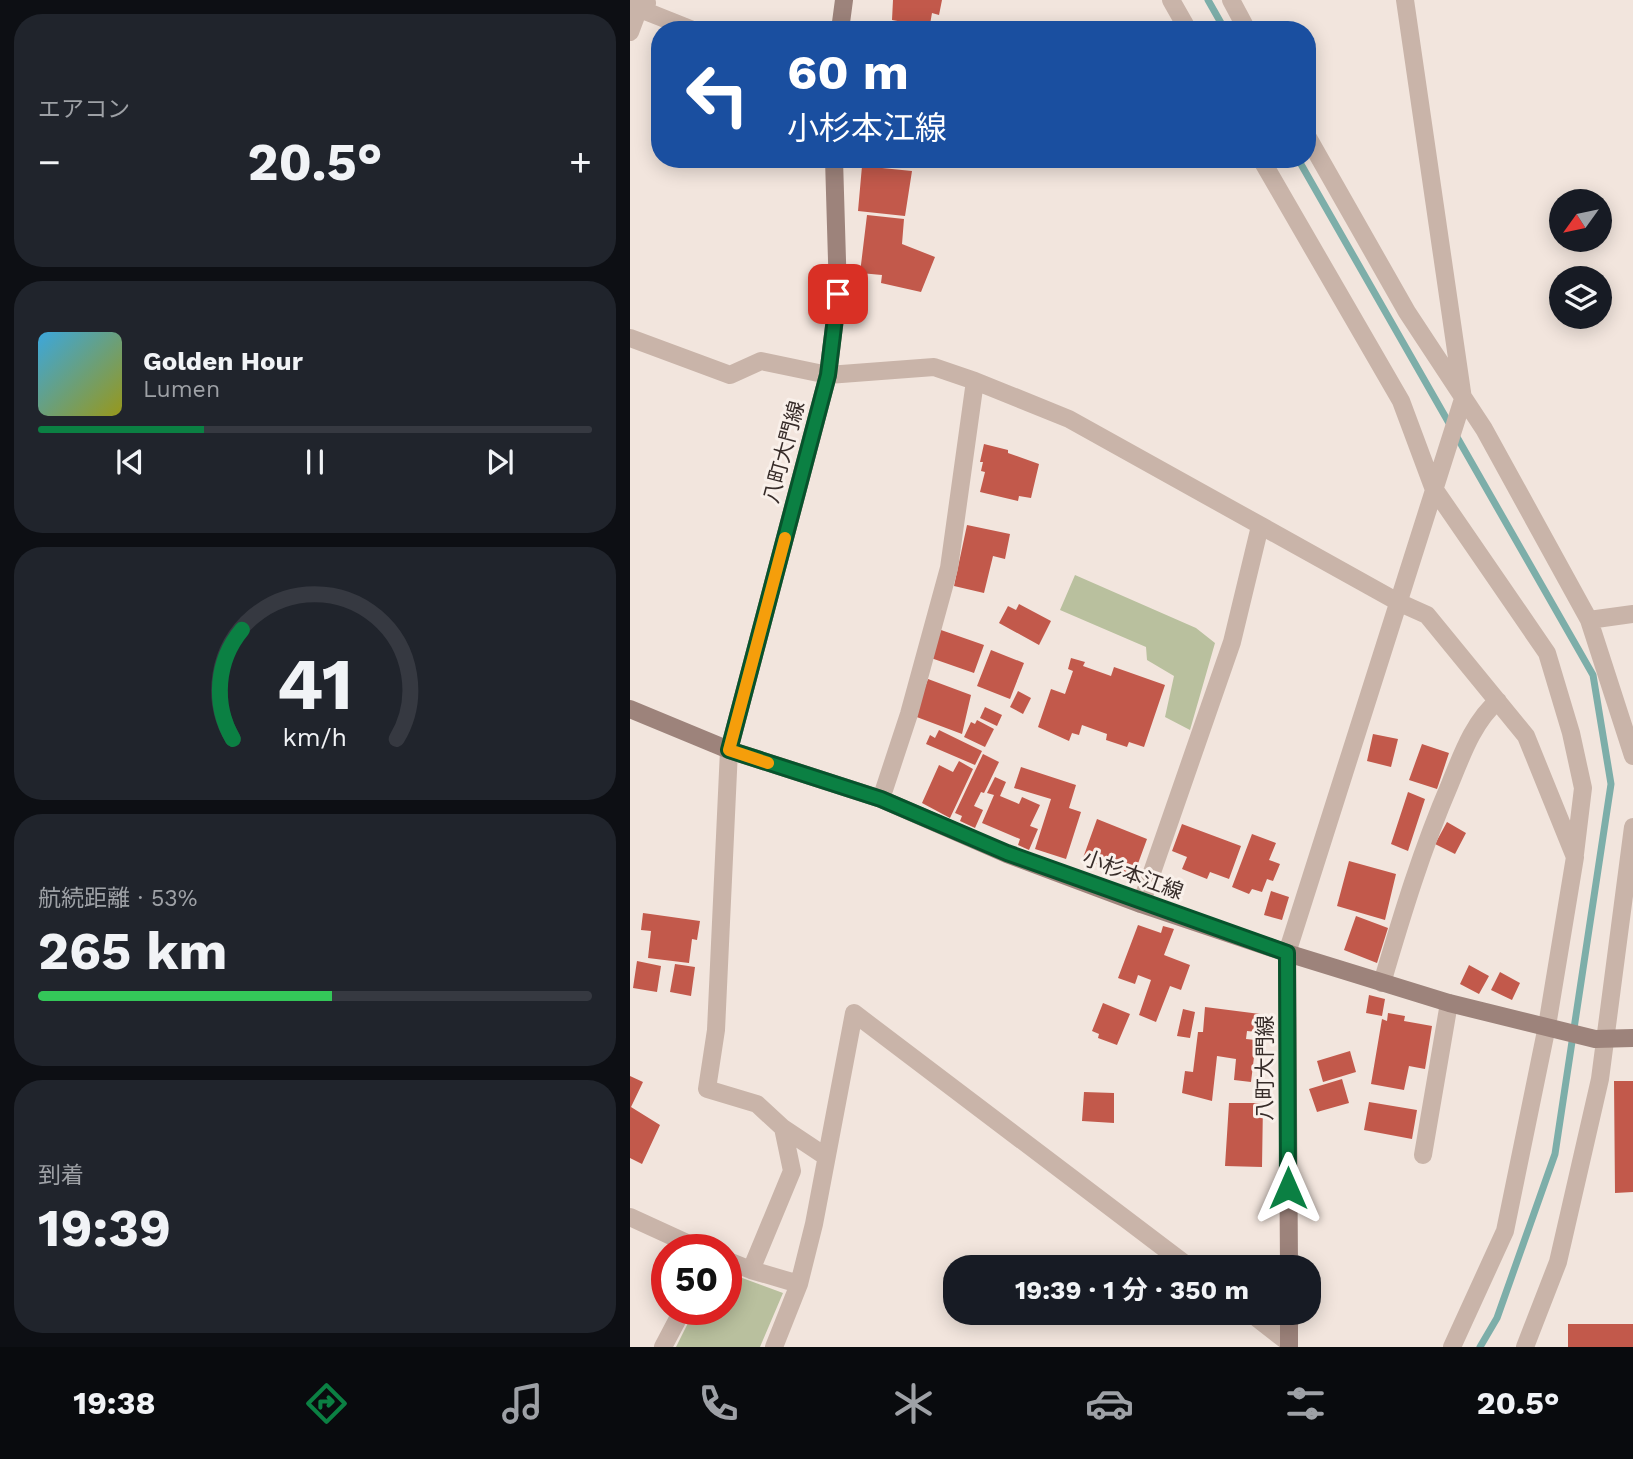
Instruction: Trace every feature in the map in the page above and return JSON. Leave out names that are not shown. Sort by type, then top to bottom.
[{"type":"main road","points":[[841,21],[844,0]]},
{"type":"main road","name":"八町大門線","points":[[729,750],[828,375],[838,294],[834,168]]},
{"type":"main road","name":"小杉本江線","points":[[630,709],[729,750],[881,799],[1007,853],[1141,904],[1287,953],[1449,1003],[1599,1038],[1633,1038]]},
{"type":"main road","name":"八町大門線","points":[[1287,953],[1289,1255]]},
{"type":"main road","points":[[1289,1325],[1289,1345]]},
{"type":"street","points":[[1171,0],[1183,21]]},
{"type":"street","points":[[1231,0],[1242,21]]},
{"type":"street","points":[[1287,953],[1433,487],[1464,399],[1405,0]]},
{"type":"street","points":[[630,32],[640,4],[675,21]]},
{"type":"street","points":[[1316,152],[1407,312],[1484,429],[1589,620],[1621,710],[1633,756]]},
{"type":"street","points":[[1266,168],[1401,401],[1433,487],[1547,653],[1571,733],[1583,788],[1551,1028],[1505,1231],[1452,1347]]},
{"type":"street","points":[[630,338],[730,375],[761,361],[828,375],[934,367],[975,381],[1069,419],[1398,602],[1427,615],[1525,736],[1575,857]]},
{"type":"street","points":[[881,799],[909,714],[949,568],[975,381]]},
{"type":"street","points":[[1141,904],[1232,642],[1260,526]]},
{"type":"street","points":[[1589,620],[1633,614]]},
{"type":"street","points":[[1382,983],[1419,857],[1462,753],[1488,709],[1498,701]]},
{"type":"street","points":[[729,750],[716,1031],[707,1089],[757,1104],[783,1128],[825,1156]]},
{"type":"street","points":[[1525,1347],[1558,1262],[1600,1079],[1599,1038],[1633,827]]},
{"type":"street","points":[[1423,1155],[1449,1003]]},
{"type":"street","points":[[774,1347],[799,1284],[814,1224],[854,1013],[1173,1255]]},
{"type":"street","points":[[751,1270],[792,1171],[783,1128]]},
{"type":"street","points":[[630,1217],[667,1234]]},
{"type":"street","points":[[742,1266],[799,1284]]},
{"type":"street","points":[[663,1347],[675,1325]]},
{"type":"street","points":[[1265,1325],[1289,1345]]},
{"type":"green space","points":[[1075,575],[1196,628],[1215,643],[1190,730],[1165,717],[1174,676],[1147,660],[1146,647],[1060,610]]},
{"type":"green space","points":[[742,1278],[783,1293],[760,1347],[676,1347],[687,1325],[742,1325]]},
{"type":"building","points":[[893,0],[942,0],[939,15],[932,13],[931,21],[892,20]]},
{"type":"building","points":[[862,168],[912,171],[905,216],[858,211]]},
{"type":"building","points":[[867,215],[904,219],[902,244],[935,257],[921,292],[881,283],[882,275],[860,273]]},
{"type":"building","points":[[984,444],[1008,450],[1008,453],[1039,464],[1031,498],[1019,496],[1018,501],[980,492],[985,472],[981,471],[983,462],[980,462]]},
{"type":"building","points":[[967,525],[1010,534],[1005,559],[993,556],[984,593],[954,586]]},
{"type":"building","points":[[1019,604],[1051,621],[1039,645],[999,623],[1008,606],[1016,610]]},
{"type":"building","points":[[941,630],[984,645],[974,673],[931,658]]},
{"type":"building","points":[[991,650],[1024,663],[1010,699],[977,686]]},
{"type":"building","points":[[1071,658],[1085,662],[1083,666],[1111,676],[1114,667],[1165,685],[1144,747],[1129,742],[1127,747],[1106,740],[1107,734],[1082,725],[1079,735],[1072,733],[1069,741],[1038,727],[1051,689],[1065,694],[1073,671],[1068,669]]},
{"type":"building","points":[[928,679],[971,695],[962,734],[914,716]]},
{"type":"building","points":[[1018,691],[1031,698],[1023,714],[1010,707]]},
{"type":"building","points":[[985,707],[1002,715],[997,726],[980,718]]},
{"type":"building","points":[[977,720],[994,729],[985,747],[964,737],[971,722],[975,724]]},
{"type":"building","points":[[939,730],[982,751],[975,765],[926,744],[930,735],[935,738]]},
{"type":"building","points":[[1373,734],[1398,739],[1391,767],[1367,761]]},
{"type":"building","points":[[1422,744],[1449,753],[1437,789],[1409,780]]},
{"type":"building","points":[[983,754],[999,762],[984,793],[981,792],[974,806],[983,810],[975,828],[960,821],[962,816],[955,813]]},
{"type":"building","points":[[959,761],[973,769],[950,818],[922,803],[939,765],[953,772]]},
{"type":"building","points":[[1021,767],[1076,785],[1069,808],[1081,812],[1066,859],[1035,849],[1051,799],[1014,788]]},
{"type":"building","points":[[995,777],[1006,782],[1000,796],[1019,804],[1022,797],[1040,805],[1030,826],[1038,829],[1029,850],[1018,845],[1020,839],[982,823],[994,795],[987,793]]},
{"type":"building","points":[[1408,792],[1425,799],[1408,851],[1391,844]]},
{"type":"building","points":[[1097,819],[1147,839],[1132,880],[1083,858]]},
{"type":"building","points":[[1447,822],[1466,833],[1455,854],[1435,844]]},
{"type":"building","points":[[1182,824],[1241,846],[1229,879],[1210,872],[1207,879],[1182,869],[1187,857],[1172,851]]},
{"type":"building","points":[[1252,834],[1276,843],[1269,860],[1280,864],[1273,881],[1267,879],[1262,892],[1252,889],[1249,894],[1232,887]]},
{"type":"building","points":[[1349,861],[1396,874],[1385,920],[1337,906]]},
{"type":"building","points":[[1271,891],[1289,897],[1282,920],[1264,915]]},
{"type":"building","points":[[643,913],[700,921],[697,940],[692,939],[689,963],[648,958],[651,931],[641,930]]},
{"type":"building","points":[[1356,916],[1388,928],[1377,963],[1344,950]]},
{"type":"building","points":[[1138,925],[1161,933],[1163,926],[1174,929],[1164,955],[1190,965],[1181,990],[1170,986],[1156,1022],[1139,1015],[1151,980],[1138,975],[1135,984],[1118,978]]},
{"type":"building","points":[[637,961],[661,966],[657,992],[633,988]]},
{"type":"building","points":[[675,964],[695,967],[691,996],[670,992]]},
{"type":"building","points":[[1469,965],[1489,976],[1479,994],[1460,984]]},
{"type":"building","points":[[1500,972],[1520,983],[1512,1000],[1491,990]]},
{"type":"building","points":[[1369,995],[1385,999],[1382,1016],[1366,1013]]},
{"type":"building","points":[[1103,1003],[1130,1014],[1117,1045],[1098,1038],[1099,1034],[1092,1031]]},
{"type":"building","points":[[1205,1007],[1260,1014],[1258,1032],[1247,1031],[1246,1039],[1256,1040],[1251,1082],[1234,1080],[1236,1059],[1217,1056],[1212,1101],[1182,1093],[1185,1071],[1193,1072],[1198,1032],[1203,1032]]},
{"type":"building","points":[[1183,1009],[1195,1012],[1190,1038],[1177,1036]]},
{"type":"building","points":[[1388,1013],[1405,1016],[1404,1021],[1432,1026],[1425,1069],[1409,1066],[1404,1090],[1371,1084],[1382,1019],[1387,1021]]},
{"type":"building","points":[[1350,1051],[1356,1072],[1323,1082],[1317,1061]]},
{"type":"building","points":[[630,1076],[643,1082],[631,1107],[660,1125],[642,1164],[630,1158]]},
{"type":"building","points":[[1342,1079],[1349,1103],[1317,1112],[1309,1089]]},
{"type":"building","points":[[1614,1081],[1633,1081],[1633,1192],[1615,1193]]},
{"type":"building","points":[[1084,1092],[1114,1093],[1114,1123],[1082,1121]]},
{"type":"building","points":[[1369,1102],[1417,1110],[1412,1139],[1364,1130]]},
{"type":"building","points":[[1229,1103],[1263,1103],[1262,1167],[1225,1166]]},
{"type":"building","points":[[1568,1324],[1633,1324],[1633,1347],[1568,1347]]},
{"type":"waterway","points":[[1208,0],[1220,21]]},
{"type":"waterway","points":[[1303,168],[1593,675],[1611,784],[1555,1154],[1497,1318],[1480,1347]]},
{"type":"slow traffic","points":[[768,763],[729,750],[785,538]]},
{"type":"route","points":[[838,294],[828,375],[729,750],[881,799],[1007,853],[1141,904],[1287,953],[1288,1188]]}]
